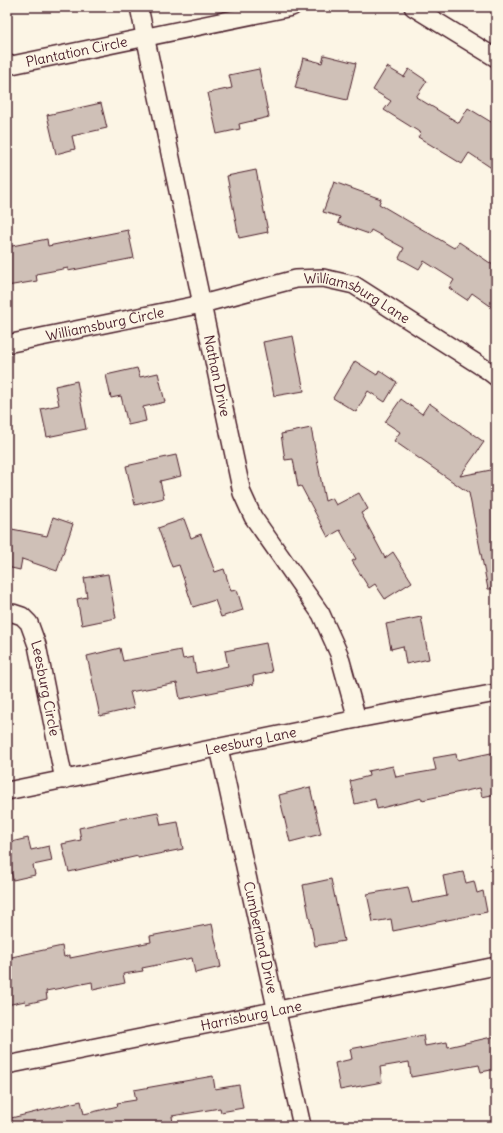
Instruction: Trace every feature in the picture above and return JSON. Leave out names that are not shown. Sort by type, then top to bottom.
[{"type":"street","name":"Nathan Drive","points":[[139,7],[242,493],[253,516],[321,614],[339,654],[357,719]]},
{"type":"street","name":"Plantation Circle","points":[[7,66],[292,7]]},
{"type":"street","points":[[413,7],[496,58]]},
{"type":"street","name":"Williamsburg Lane","points":[[202,304],[296,279],[324,278],[354,285],[496,377]]},
{"type":"street","name":"Williamsburg Circle","points":[[7,344],[202,304]]},
{"type":"street","name":"Leesburg Circle","points":[[7,613],[22,616],[29,623],[36,645],[64,780]]},
{"type":"street","name":"Leesburg Lane","points":[[7,791],[496,692]]},
{"type":"street","name":"Cumberland Drive","points":[[219,748],[302,1126]]},
{"type":"street","name":"Harrisburg Lane","points":[[7,1065],[496,966]]},
{"type":"building","points":[[324,55],[356,63],[347,100],[295,88],[303,58],[322,63]]},
{"type":"building","points":[[387,67],[404,77],[409,69],[427,81],[416,97],[459,123],[468,108],[496,125],[496,171],[469,153],[462,164],[418,137],[421,133],[384,110],[391,101],[373,90]]},
{"type":"building","points":[[259,69],[269,117],[239,124],[240,129],[217,134],[208,93],[232,88],[229,75]]},
{"type":"building","points":[[101,103],[107,128],[72,136],[75,149],[56,154],[47,115]]},
{"type":"building","points":[[256,170],[268,232],[239,238],[227,176]]},
{"type":"building","points":[[334,182],[381,199],[379,204],[454,248],[459,242],[496,267],[496,310],[472,293],[467,300],[449,288],[454,280],[424,261],[419,269],[399,258],[404,248],[371,230],[369,234],[338,223],[340,217],[323,212]]},
{"type":"building","points":[[128,230],[134,258],[68,271],[68,268],[36,274],[37,281],[7,286],[7,247],[47,239],[48,246]]},
{"type":"building","points":[[293,336],[304,391],[274,396],[263,342]]},
{"type":"building","points":[[355,361],[377,375],[379,370],[397,382],[385,402],[368,391],[356,412],[333,398]]},
{"type":"building","points":[[137,368],[140,377],[158,373],[165,402],[143,407],[146,421],[128,425],[121,396],[111,398],[106,375]]},
{"type":"building","points":[[77,381],[86,429],[47,437],[41,409],[59,405],[55,386]]},
{"type":"building","points":[[401,399],[422,414],[429,403],[484,442],[460,476],[496,469],[496,589],[488,589],[469,493],[394,441],[400,432],[385,422]]},
{"type":"building","points":[[311,428],[325,501],[332,498],[336,505],[359,493],[368,509],[361,513],[385,558],[393,552],[412,582],[385,599],[375,584],[369,588],[352,561],[356,559],[340,530],[328,537],[301,486],[298,487],[293,459],[285,460],[281,434]]},
{"type":"building","points":[[176,455],[181,476],[160,481],[164,498],[135,505],[126,466]]},
{"type":"building","points":[[53,517],[73,524],[57,571],[22,559],[20,570],[7,567],[7,528],[47,536]]},
{"type":"building","points":[[184,519],[191,538],[201,534],[215,572],[224,569],[231,591],[237,590],[243,610],[221,617],[215,600],[193,607],[179,565],[172,567],[158,528]]},
{"type":"building","points":[[108,574],[116,618],[82,625],[77,599],[87,597],[84,578]]},
{"type":"building","points":[[421,617],[429,659],[406,664],[403,646],[391,649],[386,624]]},
{"type":"building","points":[[266,643],[272,672],[253,676],[254,684],[180,699],[177,683],[130,692],[134,708],[100,716],[87,656],[120,648],[123,661],[181,650],[183,659],[193,657],[196,673],[228,666],[225,651]]},
{"type":"building","points":[[496,752],[496,794],[482,797],[480,788],[422,800],[422,798],[377,809],[375,799],[355,804],[350,781],[369,776],[368,771],[393,766],[396,777],[436,770],[433,758],[456,754],[457,760]]},
{"type":"building","points":[[310,787],[321,834],[290,842],[279,795]]},
{"type":"building","points":[[158,812],[161,825],[178,822],[183,849],[138,858],[138,856],[69,872],[62,844],[81,840],[79,828]]},
{"type":"building","points":[[28,838],[31,850],[49,846],[52,861],[33,865],[35,875],[13,880],[10,866],[7,867],[7,843]]},
{"type":"building","points":[[463,872],[466,883],[474,881],[477,893],[483,891],[487,912],[393,931],[391,919],[373,922],[367,894],[408,887],[412,903],[447,896],[443,876]]},
{"type":"building","points":[[331,879],[344,941],[315,946],[303,885]]},
{"type":"building","points":[[212,924],[221,967],[195,973],[192,958],[142,968],[143,971],[123,974],[125,983],[93,990],[92,982],[46,991],[47,999],[26,1004],[25,1001],[7,1005],[7,958],[62,946],[64,957],[70,955],[70,958],[151,942],[150,936]]},
{"type":"building","points":[[423,1035],[425,1046],[447,1042],[448,1047],[496,1036],[496,1069],[481,1072],[479,1065],[411,1077],[409,1062],[380,1067],[382,1082],[340,1090],[335,1063],[352,1059],[350,1049]]},
{"type":"building","points":[[213,1076],[215,1089],[239,1085],[243,1108],[221,1112],[220,1108],[172,1116],[173,1123],[157,1126],[7,1126],[7,1119],[81,1101],[84,1114],[118,1106],[117,1103],[136,1100],[134,1090]]}]
